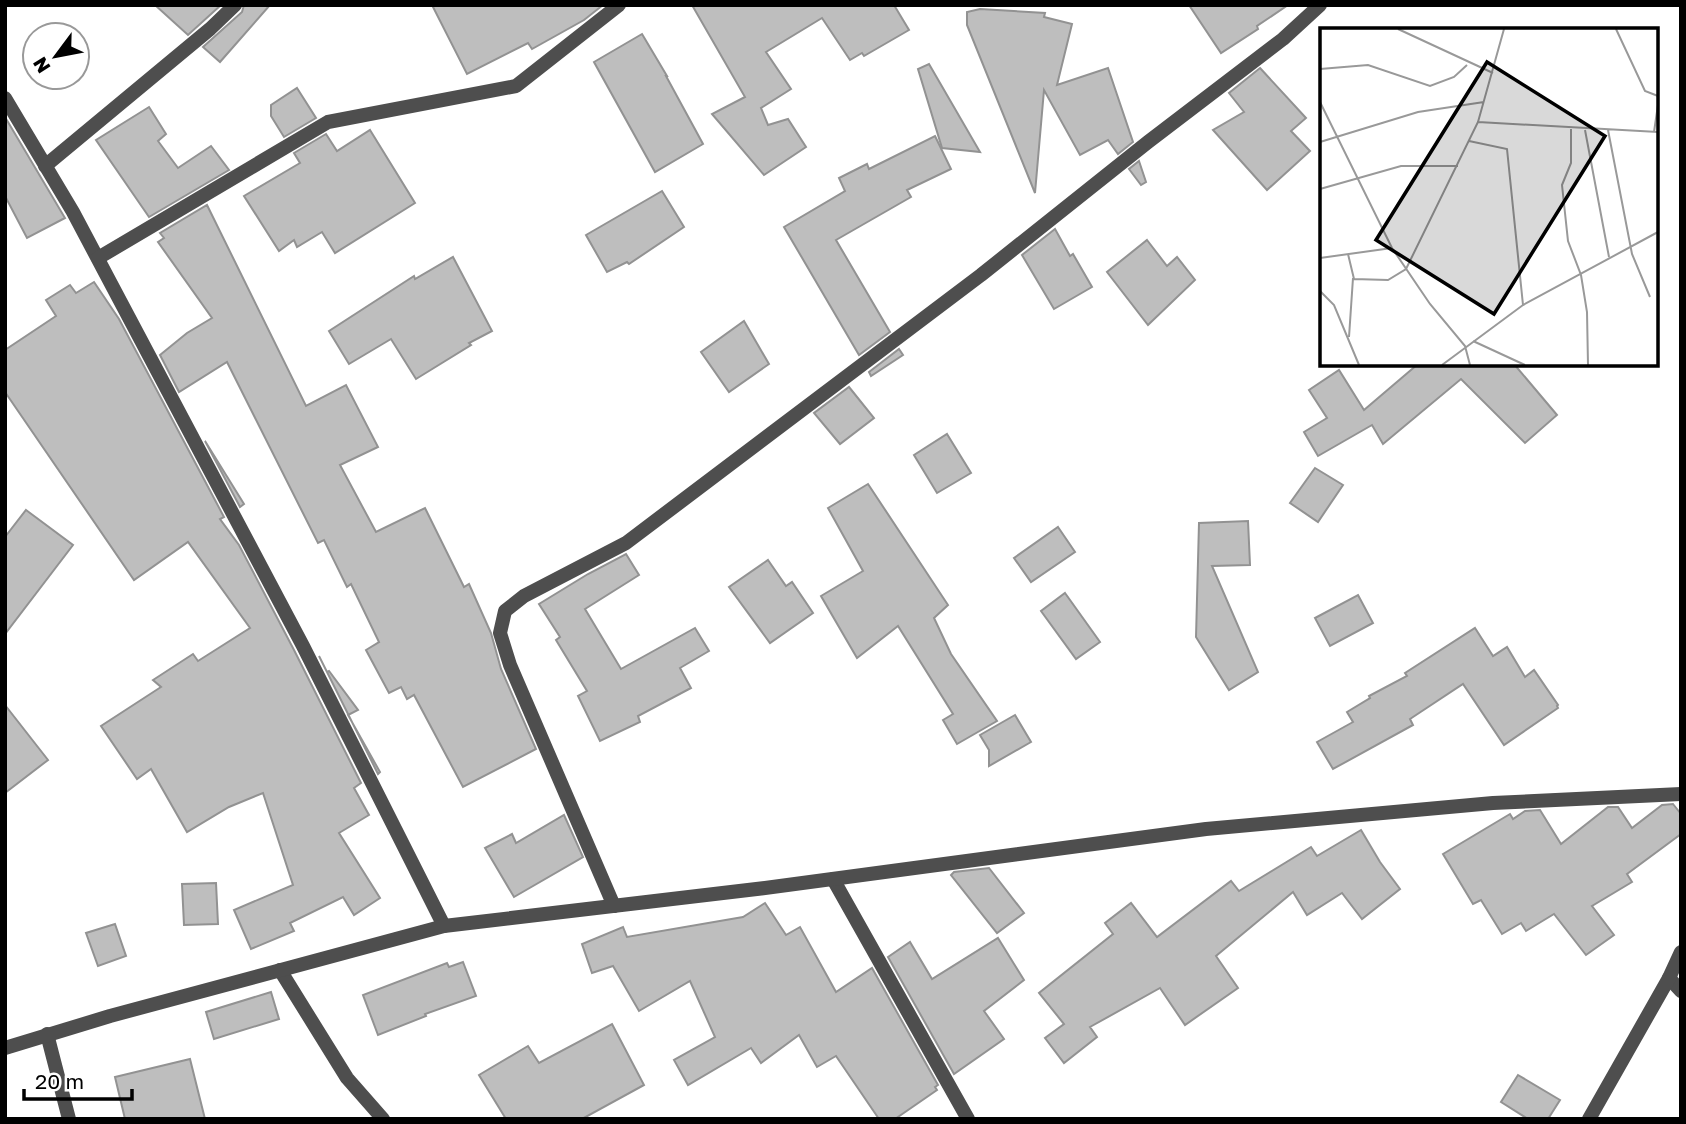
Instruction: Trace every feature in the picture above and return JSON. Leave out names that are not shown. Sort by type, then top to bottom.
[{"type":"street","points":[[46,166],[235,5]]},
{"type":"street","points":[[97,258],[328,122],[516,86],[620,5]]},
{"type":"street","points":[[614,906],[510,665],[500,633],[505,611],[524,596],[626,544],[981,275],[1283,39],[1320,5]]},
{"type":"street","points":[[5,98],[97,258],[303,646],[444,926]]},
{"type":"street","points":[[5,1048],[47,1034],[444,926],[833,879],[1206,829],[1493,803],[1681,794]]},
{"type":"street","points":[[833,879],[968,1119]]},
{"type":"street","points":[[1589,1119],[1681,953]]},
{"type":"street","points":[[280,970],[347,1078],[383,1119]]},
{"type":"street","points":[[1669,978],[1681,991]]},
{"type":"street","points":[[47,1034],[69,1119]]},
{"type":"building","points":[[155,5],[221,5],[188,35]]},
{"type":"building","points":[[244,5],[270,5],[220,62],[203,47],[242,12]]},
{"type":"building","points":[[432,5],[603,5],[584,20],[532,49],[528,43],[467,74]]},
{"type":"building","points":[[692,5],[894,5],[909,30],[864,56],[862,53],[850,60],[822,18],[766,52],[791,89],[761,108],[768,125],[788,119],[806,147],[764,175],[712,114],[745,97]]},
{"type":"building","points":[[1189,5],[1288,5],[1221,53]]},
{"type":"building","points":[[980,9],[1045,13],[1044,17],[1072,24],[1057,85],[1108,68],[1133,142],[1118,154],[1108,140],[1080,155],[1044,90],[1035,193],[967,25],[967,12]]},
{"type":"building","points":[[642,34],[703,144],[655,172],[594,62]]},
{"type":"building","points":[[929,64],[980,152],[942,148],[918,69]]},
{"type":"building","points":[[1260,68],[1306,118],[1291,131],[1310,151],[1267,190],[1213,130],[1244,112],[1229,93]]},
{"type":"building","points":[[297,88],[316,118],[284,137],[271,116],[271,105]]},
{"type":"building","points":[[149,107],[166,134],[158,141],[178,168],[211,146],[229,170],[149,217],[96,140]]},
{"type":"building","points":[[5,117],[65,218],[27,238],[5,196]]},
{"type":"building","points":[[370,130],[415,203],[335,253],[322,232],[297,247],[294,240],[279,251],[244,196],[300,163],[294,153],[326,134],[337,151]]},
{"type":"building","points":[[935,136],[951,169],[907,190],[911,197],[836,240],[890,332],[859,355],[784,227],[845,191],[839,178],[867,164],[869,169]]},
{"type":"building","points":[[1139,161],[1146,182],[1141,185],[1129,169]]},
{"type":"building","points":[[662,191],[684,227],[629,264],[627,262],[607,272],[586,235]]},
{"type":"building","points":[[207,205],[306,406],[346,385],[378,447],[340,465],[376,532],[425,508],[464,587],[469,584],[491,633],[501,669],[536,749],[463,787],[414,695],[407,699],[401,687],[389,693],[366,650],[379,642],[351,584],[347,587],[324,540],[318,543],[227,362],[179,392],[160,355],[187,333],[212,318],[158,242],[164,238],[160,233]]},
{"type":"building","points":[[1055,229],[1092,287],[1054,309],[1022,255]]},
{"type":"building","points":[[1147,240],[1167,266],[1177,257],[1195,280],[1148,325],[1107,272]]},
{"type":"building","points":[[453,257],[492,331],[469,343],[471,345],[416,379],[391,339],[349,364],[329,331],[414,276],[415,279]]},
{"type":"building","points":[[94,282],[119,319],[224,517],[220,519],[239,545],[294,650],[361,783],[354,788],[369,815],[339,833],[380,898],[354,915],[343,897],[290,923],[294,931],[251,949],[234,910],[293,885],[263,793],[229,807],[187,832],[151,769],[137,779],[101,726],[161,687],[153,680],[193,654],[198,661],[250,628],[188,542],[134,580],[5,392],[5,350],[56,316],[46,300],[70,285],[76,293]]},
{"type":"building","points":[[744,321],[769,364],[729,392],[701,352]]},
{"type":"building","points":[[899,349],[903,355],[871,376],[869,372]]},
{"type":"building","points":[[1416,366],[1516,366],[1557,415],[1525,443],[1461,379],[1383,444],[1372,425],[1318,456],[1304,432],[1327,418],[1309,390],[1339,370],[1364,410]]},
{"type":"building","points":[[849,387],[874,418],[840,444],[814,413]]},
{"type":"building","points":[[947,434],[971,473],[937,493],[914,455]]},
{"type":"building","points":[[205,441],[244,504],[240,507]]},
{"type":"building","points":[[1315,468],[1343,485],[1318,522],[1290,503]]},
{"type":"building","points":[[868,484],[948,605],[934,618],[951,654],[997,721],[957,744],[943,720],[953,714],[898,626],[857,658],[821,596],[863,571],[828,508]]},
{"type":"building","points":[[26,510],[73,545],[5,634],[5,537]]},
{"type":"building","points":[[1248,521],[1250,565],[1212,566],[1258,672],[1229,690],[1196,637],[1199,523]]},
{"type":"building","points":[[1058,527],[1075,552],[1031,582],[1014,558]]},
{"type":"building","points":[[626,554],[639,575],[585,609],[621,669],[695,628],[709,651],[680,668],[691,688],[638,716],[640,722],[600,741],[578,696],[587,691],[556,640],[560,637],[539,604]]},
{"type":"building","points":[[768,560],[786,586],[792,582],[813,613],[770,643],[729,587]]},
{"type":"building","points":[[1065,593],[1100,642],[1076,659],[1041,611]]},
{"type":"building","points":[[1358,595],[1373,623],[1330,646],[1315,618]]},
{"type":"building","points":[[1475,628],[1493,656],[1507,647],[1525,677],[1534,670],[1558,708],[1504,745],[1463,684],[1410,719],[1413,725],[1333,769],[1317,742],[1353,722],[1347,712],[1370,698],[1369,696],[1407,676],[1405,673]]},
{"type":"building","points":[[329,671],[358,710],[348,715],[327,672]]},
{"type":"building","points":[[5,705],[48,760],[5,793]]},
{"type":"building","points":[[1015,715],[1031,742],[989,766],[989,750],[980,735]]},
{"type":"building","points":[[353,723],[380,772],[378,774]]},
{"type":"building","points":[[1673,804],[1681,814],[1681,834],[1627,874],[1632,882],[1592,906],[1614,935],[1586,955],[1554,914],[1526,931],[1521,923],[1502,934],[1481,900],[1473,904],[1443,854],[1510,814],[1513,819],[1525,811],[1540,810],[1561,844],[1608,807],[1618,807],[1632,828],[1662,805]]},
{"type":"building","points":[[564,815],[583,857],[514,897],[485,848],[512,834],[516,843]]},
{"type":"building","points":[[1361,830],[1400,889],[1362,919],[1342,893],[1307,915],[1293,892],[1216,956],[1238,988],[1185,1025],[1160,988],[1090,1027],[1097,1037],[1064,1063],[1045,1038],[1064,1024],[1039,993],[1113,934],[1105,923],[1131,903],[1157,937],[1231,881],[1239,891],[1311,847],[1317,856]]},
{"type":"building","points":[[989,868],[1024,913],[997,933],[951,875],[954,872]]},
{"type":"building","points":[[216,883],[218,924],[184,925],[182,884]]},
{"type":"building","points":[[765,903],[786,935],[800,927],[836,992],[872,968],[938,1085],[935,1087],[937,1090],[895,1119],[879,1119],[836,1056],[817,1067],[799,1035],[761,1063],[751,1048],[688,1085],[674,1060],[715,1037],[690,981],[639,1011],[613,966],[592,973],[582,944],[623,927],[627,937],[743,917]]},
{"type":"building","points":[[115,924],[126,956],[98,966],[86,933]]},
{"type":"building","points":[[998,938],[1024,980],[984,1011],[1004,1039],[954,1074],[888,957],[910,942],[932,979]]},
{"type":"building","points":[[463,962],[476,996],[425,1014],[426,1016],[378,1035],[363,995],[447,963],[449,967]]},
{"type":"building","points":[[271,992],[279,1019],[214,1039],[206,1012]]},
{"type":"building","points":[[612,1024],[644,1085],[582,1119],[506,1119],[479,1075],[528,1046],[539,1063]]},
{"type":"building","points":[[190,1059],[205,1119],[125,1119],[115,1077]]},
{"type":"building","points":[[1518,1075],[1560,1100],[1548,1119],[1528,1119],[1501,1102]]}]
